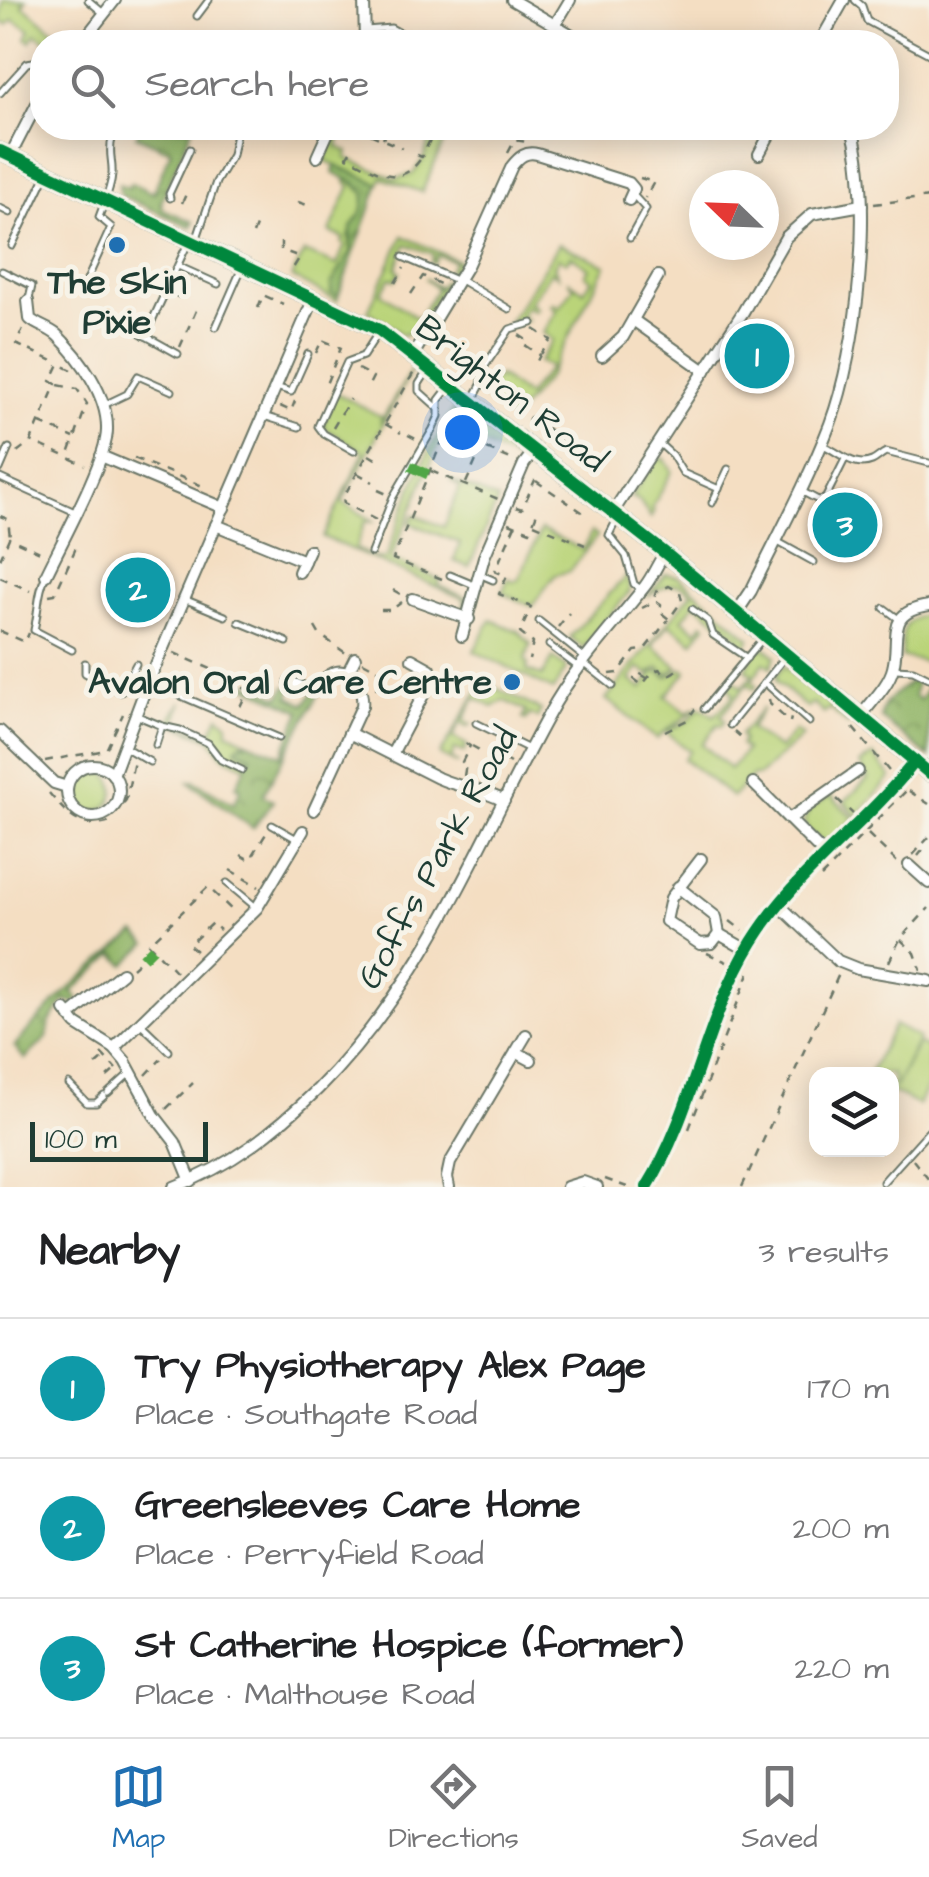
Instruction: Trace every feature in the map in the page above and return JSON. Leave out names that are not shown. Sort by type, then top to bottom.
[{"type":"main road","name":"Brighton Road","points":[[5,153],[379,330],[766,634],[929,772]]},
{"type":"street","points":[[91,30],[115,0]]},
{"type":"street","points":[[363,0],[366,30]]},
{"type":"street","points":[[512,0],[564,30]]},
{"type":"street","points":[[555,25],[570,0]]},
{"type":"street","points":[[827,30],[844,0]]},
{"type":"street","points":[[5,153],[30,113]]},
{"type":"street","points":[[317,157],[325,140]]},
{"type":"street","points":[[759,154],[767,140]]},
{"type":"street","points":[[737,612],[800,490],[835,408],[858,272],[862,205],[855,140]]},
{"type":"street","points":[[421,361],[512,166],[523,155],[537,154],[631,184],[631,197]]},
{"type":"street","points":[[616,515],[795,227],[823,210],[862,205]]},
{"type":"street","points":[[602,356],[619,341],[658,276]]},
{"type":"street","points":[[113,774],[126,748],[130,713],[147,686],[314,298]]},
{"type":"street","points":[[28,301],[30,319],[60,339],[85,370],[108,428],[46,575]]},
{"type":"street","points":[[633,320],[705,371]]},
{"type":"street","points":[[462,636],[478,580],[532,449]]},
{"type":"street","points":[[95,458],[224,508]]},
{"type":"street","points":[[216,525],[301,567],[309,550]]},
{"type":"street","name":"Goffs Park Road","points":[[174,1187],[218,1168],[276,1128],[360,1044],[424,956],[530,750],[582,662],[642,590],[665,554]]},
{"type":"street","points":[[409,600],[469,619]]},
{"type":"street","points":[[861,716],[893,669],[895,632],[900,620],[908,612],[928,606]]},
{"type":"street","points":[[347,674],[355,658]]},
{"type":"street","points":[[392,754],[430,682],[430,669],[412,658]]},
{"type":"street","points":[[290,682],[309,690],[335,672],[347,674],[360,688],[363,700],[314,810]]},
{"type":"street","points":[[0,731],[54,782],[67,787]]},
{"type":"street","points":[[349,732],[462,787],[478,789],[504,802]]},
{"type":"street","points":[[647,1187],[738,966],[753,939],[826,856],[864,828],[915,761]]},
{"type":"street","points":[[99,766],[113,774],[118,798],[100,816],[91,817],[75,810],[67,787],[82,767],[99,766]]},
{"type":"street","points":[[789,819],[858,770]]},
{"type":"street","points":[[753,782],[826,856]]},
{"type":"street","points":[[109,1053],[257,908],[300,836]]},
{"type":"street","points":[[701,859],[678,887],[666,910],[666,921],[700,944],[712,943],[719,928]]},
{"type":"street","points":[[910,865],[929,884]]},
{"type":"street","points":[[678,887],[712,913],[719,928],[747,950]]},
{"type":"street","points":[[779,905],[823,950],[844,964],[929,981]]},
{"type":"street","points":[[122,973],[67,1013],[128,1074],[176,1142],[191,1180]]},
{"type":"street","points":[[449,1187],[450,1162],[526,1034]]},
{"type":"street","points":[[516,1052],[531,1060]]},
{"type":"street","points":[[567,1187],[583,1182],[597,1187]]},
{"type":"lane","points":[[88,0],[104,14]]},
{"type":"lane","points":[[197,16],[209,0]]},
{"type":"lane","points":[[855,0],[862,6],[867,21],[884,30]]},
{"type":"lane","points":[[899,38],[929,54]]},
{"type":"lane","points":[[0,93],[30,63]]},
{"type":"lane","points":[[86,280],[111,228],[99,217],[113,170],[108,150],[112,140]]},
{"type":"lane","points":[[146,336],[232,154],[234,140]]},
{"type":"lane","points":[[170,198],[190,149]]},
{"type":"lane","points":[[12,246],[47,173]]},
{"type":"lane","points":[[630,238],[646,212],[642,202],[631,197]]},
{"type":"lane","points":[[0,208],[10,213]]},
{"type":"lane","points":[[406,259],[459,280],[509,310]]},
{"type":"lane","points":[[178,266],[218,284]]},
{"type":"lane","points":[[216,327],[243,266]]},
{"type":"lane","points":[[2,271],[32,286],[28,301]]},
{"type":"lane","points":[[472,400],[485,366],[510,328],[531,324]]},
{"type":"lane","points":[[128,326],[177,353]]},
{"type":"lane","points":[[354,451],[319,430],[320,421],[347,362],[366,352],[379,330]]},
{"type":"lane","points":[[276,387],[291,392],[311,356]]},
{"type":"lane","points":[[421,361],[420,394],[438,408]]},
{"type":"lane","points":[[99,406],[124,398],[138,376],[172,391]]},
{"type":"lane","points":[[371,553],[382,522],[436,422],[439,400],[451,384]]},
{"type":"lane","points":[[264,416],[298,427]]},
{"type":"lane","points":[[532,420],[558,441]]},
{"type":"lane","points":[[532,449],[545,430]]},
{"type":"lane","points":[[659,444],[672,455],[683,473],[719,489]]},
{"type":"lane","points":[[821,444],[845,459],[870,462],[886,452],[929,463]]},
{"type":"lane","points":[[0,469],[9,448]]},
{"type":"lane","points":[[800,490],[818,500],[825,499],[845,459]]},
{"type":"lane","points":[[712,503],[728,469]]},
{"type":"lane","points":[[0,478],[75,512]]},
{"type":"lane","points":[[616,515],[609,535],[626,556],[632,578],[642,590]]},
{"type":"lane","points":[[775,541],[814,562]]},
{"type":"lane","points":[[46,575],[38,594],[40,612],[34,630],[72,650]]},
{"type":"lane","points":[[450,576],[493,580]]},
{"type":"lane","points":[[184,599],[225,616]]},
{"type":"lane","points":[[692,608],[708,621],[713,635],[747,658]]},
{"type":"lane","points":[[884,608],[900,620]]},
{"type":"lane","points":[[539,621],[612,686]]},
{"type":"lane","points":[[239,622],[287,642]]},
{"type":"lane","points":[[701,708],[766,634]]},
{"type":"lane","points":[[550,645],[582,662]]},
{"type":"lane","points":[[730,725],[768,685],[788,654]]},
{"type":"lane","points":[[85,662],[85,673],[118,691],[124,691],[136,664]]},
{"type":"lane","points":[[893,669],[913,670],[929,678]]},
{"type":"lane","points":[[128,683],[147,686],[279,738]]},
{"type":"lane","points":[[768,685],[809,722]]},
{"type":"lane","points":[[130,713],[208,743],[220,760],[242,770]]},
{"type":"lane","points":[[476,723],[530,750]]},
{"type":"lane","points":[[156,744],[162,726]]},
{"type":"lane","points":[[126,748],[150,762]]},
{"type":"lane","points":[[273,825],[300,836]]},
{"type":"lane","points":[[227,883],[257,908]]},
{"type":"lane","points":[[140,1024],[169,1051]]},
{"type":"lane","points":[[69,1084],[90,1104],[128,1074]]},
{"type":"lane","points":[[883,1182],[929,1130]]},
{"type":"path","points":[[384,140],[402,148]]},
{"type":"path","points":[[350,152],[348,158],[396,177],[412,172],[430,140]]},
{"type":"path","points":[[505,160],[516,140],[542,147]]},
{"type":"path","points":[[384,150],[388,142]]},
{"type":"path","points":[[417,155],[422,158]]},
{"type":"path","points":[[635,176],[654,182],[642,202]]},
{"type":"path","points":[[182,203],[187,192]]},
{"type":"path","points":[[862,205],[929,197]]},
{"type":"path","points":[[298,202],[306,205]]},
{"type":"path","points":[[253,234],[258,221]]},
{"type":"path","points":[[280,242],[281,250],[300,257]]},
{"type":"path","points":[[288,278],[302,251]]},
{"type":"path","points":[[394,284],[406,259]]},
{"type":"path","points":[[411,294],[423,276],[440,286],[446,274]]},
{"type":"path","points":[[258,308],[263,295],[283,304]]},
{"type":"path","points":[[177,353],[198,306]]},
{"type":"path","points":[[24,322],[16,344],[78,372]]},
{"type":"path","points":[[531,324],[551,340],[537,361]]},
{"type":"path","points":[[510,328],[525,338],[522,343],[540,355]]},
{"type":"path","points":[[311,356],[322,340],[341,348],[324,389]]},
{"type":"path","points":[[358,359],[356,368],[374,377],[369,385]]},
{"type":"path","points":[[382,522],[343,501],[421,361]]},
{"type":"path","points":[[59,364],[51,382],[69,390],[77,389],[81,383]]},
{"type":"path","points":[[77,389],[87,404],[99,406]]},
{"type":"path","points":[[288,418],[298,393]]},
{"type":"path","points":[[401,395],[420,394]]},
{"type":"path","points":[[328,437],[350,399]]},
{"type":"path","points":[[450,576],[447,580],[393,558],[448,427],[472,400]]},
{"type":"path","points":[[68,457],[87,404]]},
{"type":"path","points":[[279,406],[291,411]]},
{"type":"path","points":[[39,422],[75,438]]},
{"type":"path","points":[[384,424],[401,433]]},
{"type":"path","points":[[408,435],[424,443]]},
{"type":"path","points":[[9,448],[18,452],[31,441]]},
{"type":"path","points":[[487,449],[524,465]]},
{"type":"path","points":[[368,454],[379,461]]},
{"type":"path","points":[[466,484],[479,454]]},
{"type":"path","points":[[89,466],[95,458]]},
{"type":"path","points":[[124,458],[138,458],[204,486]]},
{"type":"path","points":[[430,470],[522,509],[535,480],[582,512],[580,519]]},
{"type":"path","points":[[357,472],[373,482]]},
{"type":"path","points":[[546,492],[547,485]]},
{"type":"path","points":[[563,506],[564,498]]},
{"type":"path","points":[[507,522],[530,531],[538,513]]},
{"type":"path","points":[[0,516],[8,519],[9,538],[0,559]]},
{"type":"path","points":[[533,524],[585,546]]},
{"type":"path","points":[[515,525],[496,571],[507,576],[499,597],[531,608],[520,632],[541,650]]},
{"type":"path","points":[[9,538],[48,556]]},
{"type":"path","points":[[0,578],[38,594]]},
{"type":"path","points":[[616,673],[635,651],[644,650],[681,604],[680,592],[672,586],[665,587],[641,610]]},
{"type":"path","points":[[381,610],[391,610],[409,600],[393,590]]},
{"type":"path","points":[[653,601],[661,604],[660,612],[668,619]]},
{"type":"path","points":[[554,632],[569,613]]},
{"type":"path","points":[[0,631],[24,642],[34,630]]},
{"type":"path","points":[[529,660],[533,643]]},
{"type":"path","points":[[172,653],[248,690],[235,719]]},
{"type":"path","points":[[383,675],[412,658]]},
{"type":"path","points":[[647,678],[659,669],[667,676],[682,667]]},
{"type":"path","points":[[768,685],[773,710],[790,718],[790,722]]},
{"type":"path","points":[[666,731],[701,708]]},
{"type":"path","points":[[39,768],[45,761],[106,750],[130,713]]},
{"type":"path","points":[[505,760],[514,742]]},
{"type":"path","points":[[462,787],[466,764],[462,762],[468,744],[481,751]]},
{"type":"path","points":[[908,790],[929,804]]},
{"type":"path","points":[[828,791],[902,867],[929,838]]},
{"type":"path","points":[[241,854],[250,860],[273,825]]},
{"type":"path","points":[[910,865],[922,851],[929,857]]},
{"type":"path","points":[[230,870],[268,893]]},
{"type":"path","points":[[184,980],[150,944],[208,887],[243,922]]},
{"type":"path","points":[[888,963],[900,940],[929,908]]},
{"type":"path","points":[[719,928],[731,921],[753,939]]},
{"type":"path","points":[[199,965],[195,961],[197,952],[189,945],[212,923],[230,935]]},
{"type":"path","points":[[900,940],[915,953],[921,970],[929,972]]},
{"type":"path","points":[[700,944],[709,955],[738,966]]},
{"type":"path","points":[[122,973],[142,958]]},
{"type":"path","points":[[686,1134],[753,962]]},
{"type":"path","points":[[742,1187],[844,964]]},
{"type":"path","points":[[92,1035],[95,1047],[109,1053],[116,1069],[128,1074]]},
{"type":"path","points":[[96,1065],[109,1053]]},
{"type":"path","points":[[107,1077],[116,1069]]},
{"type":"path","points":[[165,1110],[193,1083]]},
{"type":"path","points":[[912,1159],[929,1180]]},
{"type":"green space","points":[[3,0],[26,0],[22,5],[53,30],[30,30],[13,19],[7,25],[0,20]]},
{"type":"green space","points":[[145,140],[187,140],[161,202],[163,209],[193,222],[191,227],[120,195],[119,184],[129,188],[131,183],[153,193],[171,151]]},
{"type":"green space","points":[[333,140],[340,140],[337,146],[348,152],[346,158],[395,179],[413,174],[430,140],[445,140],[422,192],[382,178],[379,184],[324,160]]},
{"type":"green space","points":[[335,165],[379,184],[338,297],[331,293],[331,284],[351,252],[351,227],[362,212],[365,195],[355,183],[333,173]]},
{"type":"green space","points":[[348,179],[365,194],[362,212],[349,236],[351,252],[331,293],[338,297],[337,301],[292,277],[304,252],[337,265],[344,238],[330,232],[350,186],[346,183]]},
{"type":"green space","points":[[403,236],[459,261],[453,272],[449,270],[454,261],[437,255],[431,262],[433,254],[406,244],[396,268],[400,272],[395,280],[390,278],[381,293],[418,319],[437,289],[425,278],[439,288],[447,282],[417,330],[403,335],[368,311]]},
{"type":"green space","points":[[559,244],[606,265],[547,378],[512,420],[486,399],[489,386],[499,376],[527,396],[550,367],[539,362],[553,340],[543,333],[557,311],[551,306],[553,303],[560,307],[574,287],[568,280],[584,291],[592,280],[585,275],[589,268],[571,256],[566,262],[559,258],[554,266],[558,276],[551,271],[530,302],[537,308],[534,311],[527,306],[521,315],[527,320],[509,322]]},
{"type":"green space","points":[[412,369],[342,502],[375,522],[365,521],[356,549],[386,559],[426,458],[446,420],[458,404],[463,408],[446,426],[391,559],[440,580],[439,586],[469,599],[463,610],[465,599],[323,537],[364,452],[323,427],[335,392],[382,417],[380,423]]},
{"type":"green space","points":[[466,411],[514,448],[516,460],[451,429]]},
{"type":"green space","points":[[664,458],[672,471],[652,508],[651,518],[639,500],[631,497],[656,459]]},
{"type":"green space","points":[[450,480],[498,500],[469,567],[454,561],[460,543],[410,523],[414,515],[444,527],[460,487]]},
{"type":"green space","points":[[541,530],[581,549],[591,532],[597,536],[570,571],[555,575],[532,606],[502,593],[508,578],[519,578]]},
{"type":"green space","points":[[666,574],[679,577],[750,638],[745,647],[740,646],[739,638],[695,603],[682,619],[697,631],[703,623],[706,625],[693,642],[669,624],[652,645],[678,667],[667,674],[659,667],[648,674],[639,668],[630,680],[642,689],[653,673],[659,671],[667,677],[684,668],[687,671],[666,696],[687,713],[696,707],[657,739],[606,699],[692,593],[675,584],[647,597]]},
{"type":"green space","points":[[627,575],[630,591],[583,648],[570,637]]},
{"type":"green space","points":[[929,615],[929,663],[902,657],[908,623]]},
{"type":"green space","points":[[491,620],[518,631],[531,644],[525,660],[527,671],[542,676],[553,658],[567,668],[553,690],[474,651]]},
{"type":"green space","points":[[764,647],[775,656],[771,667],[764,662],[752,680],[757,686],[754,689],[747,684],[721,716],[725,721],[702,744],[730,769],[746,750],[740,745],[740,735],[763,708],[750,729],[779,749],[795,730],[802,736],[732,797],[684,759],[690,751],[666,732],[688,721],[700,707],[714,716],[734,695],[727,685],[732,680],[743,687],[753,675],[746,669],[756,651]]},
{"type":"green space","points":[[784,666],[850,720],[848,725],[829,708],[824,713],[813,703],[807,708],[777,682],[776,675]]},
{"type":"green space","points":[[236,678],[280,697],[286,686],[292,689],[289,697],[305,704],[313,693],[321,690],[263,795],[273,801],[253,828],[189,782],[194,781],[234,804],[241,788],[236,786],[251,756],[236,749],[238,745],[249,742],[282,755],[301,711],[247,687]]},
{"type":"green space","points":[[911,681],[916,683],[914,696],[920,700],[929,684],[929,757],[881,718],[887,701]]},
{"type":"green space","points":[[483,682],[541,710],[537,718],[530,714],[526,720],[526,711],[504,700],[493,707],[475,698],[464,720],[471,724],[460,723],[453,737],[467,745],[464,752],[455,749],[451,759],[459,764],[440,755]]},
{"type":"green space","points":[[182,701],[176,722],[209,737],[219,716],[228,723],[228,732],[249,742],[242,742],[237,750],[251,756],[247,767],[223,756],[211,739],[169,722]]},
{"type":"green space","points":[[873,755],[891,777],[857,816],[844,802],[868,779],[860,764]]},
{"type":"green space","points":[[93,769],[108,775],[114,790],[108,805],[93,811],[78,805],[72,790],[78,775]]},
{"type":"green space","points":[[830,795],[854,818],[833,839],[821,841],[808,831],[804,821],[809,810]]},
{"type":"green space","points":[[136,933],[147,944],[125,965],[114,954],[72,992],[79,999],[75,1003],[65,1001],[50,1021],[47,1038],[25,1059],[14,1047],[28,1031],[72,987]]},
{"type":"green space","points":[[894,1025],[919,1038],[899,1079],[899,1067],[873,1067]]},
{"type":"green space","points":[[918,1043],[929,1049],[929,1083],[918,1105],[899,1096],[899,1079]]},
{"type":"marked path","points":[[410,466],[429,475]]},
{"type":"marked path","points":[[143,958],[153,948]]},
{"type":"cycle path","points":[[0,151],[379,330],[665,553],[929,773]]},
{"type":"cycle path","points":[[647,1187],[677,1127],[722,1002],[752,942],[788,894],[915,761]]},
{"type":"place","name":"The Skin Pixie","points":[[117,245]]},
{"type":"place","name":"Try Physiotherapy Alex Page","points":[[757,356]]},
{"type":"place","name":"St Catherine Hospice (former)","points":[[845,525]]},
{"type":"place","name":"Greensleeves Care Home","points":[[138,590]]},
{"type":"place","name":"Avalon Oral Care Centre","points":[[512,682]]}]
